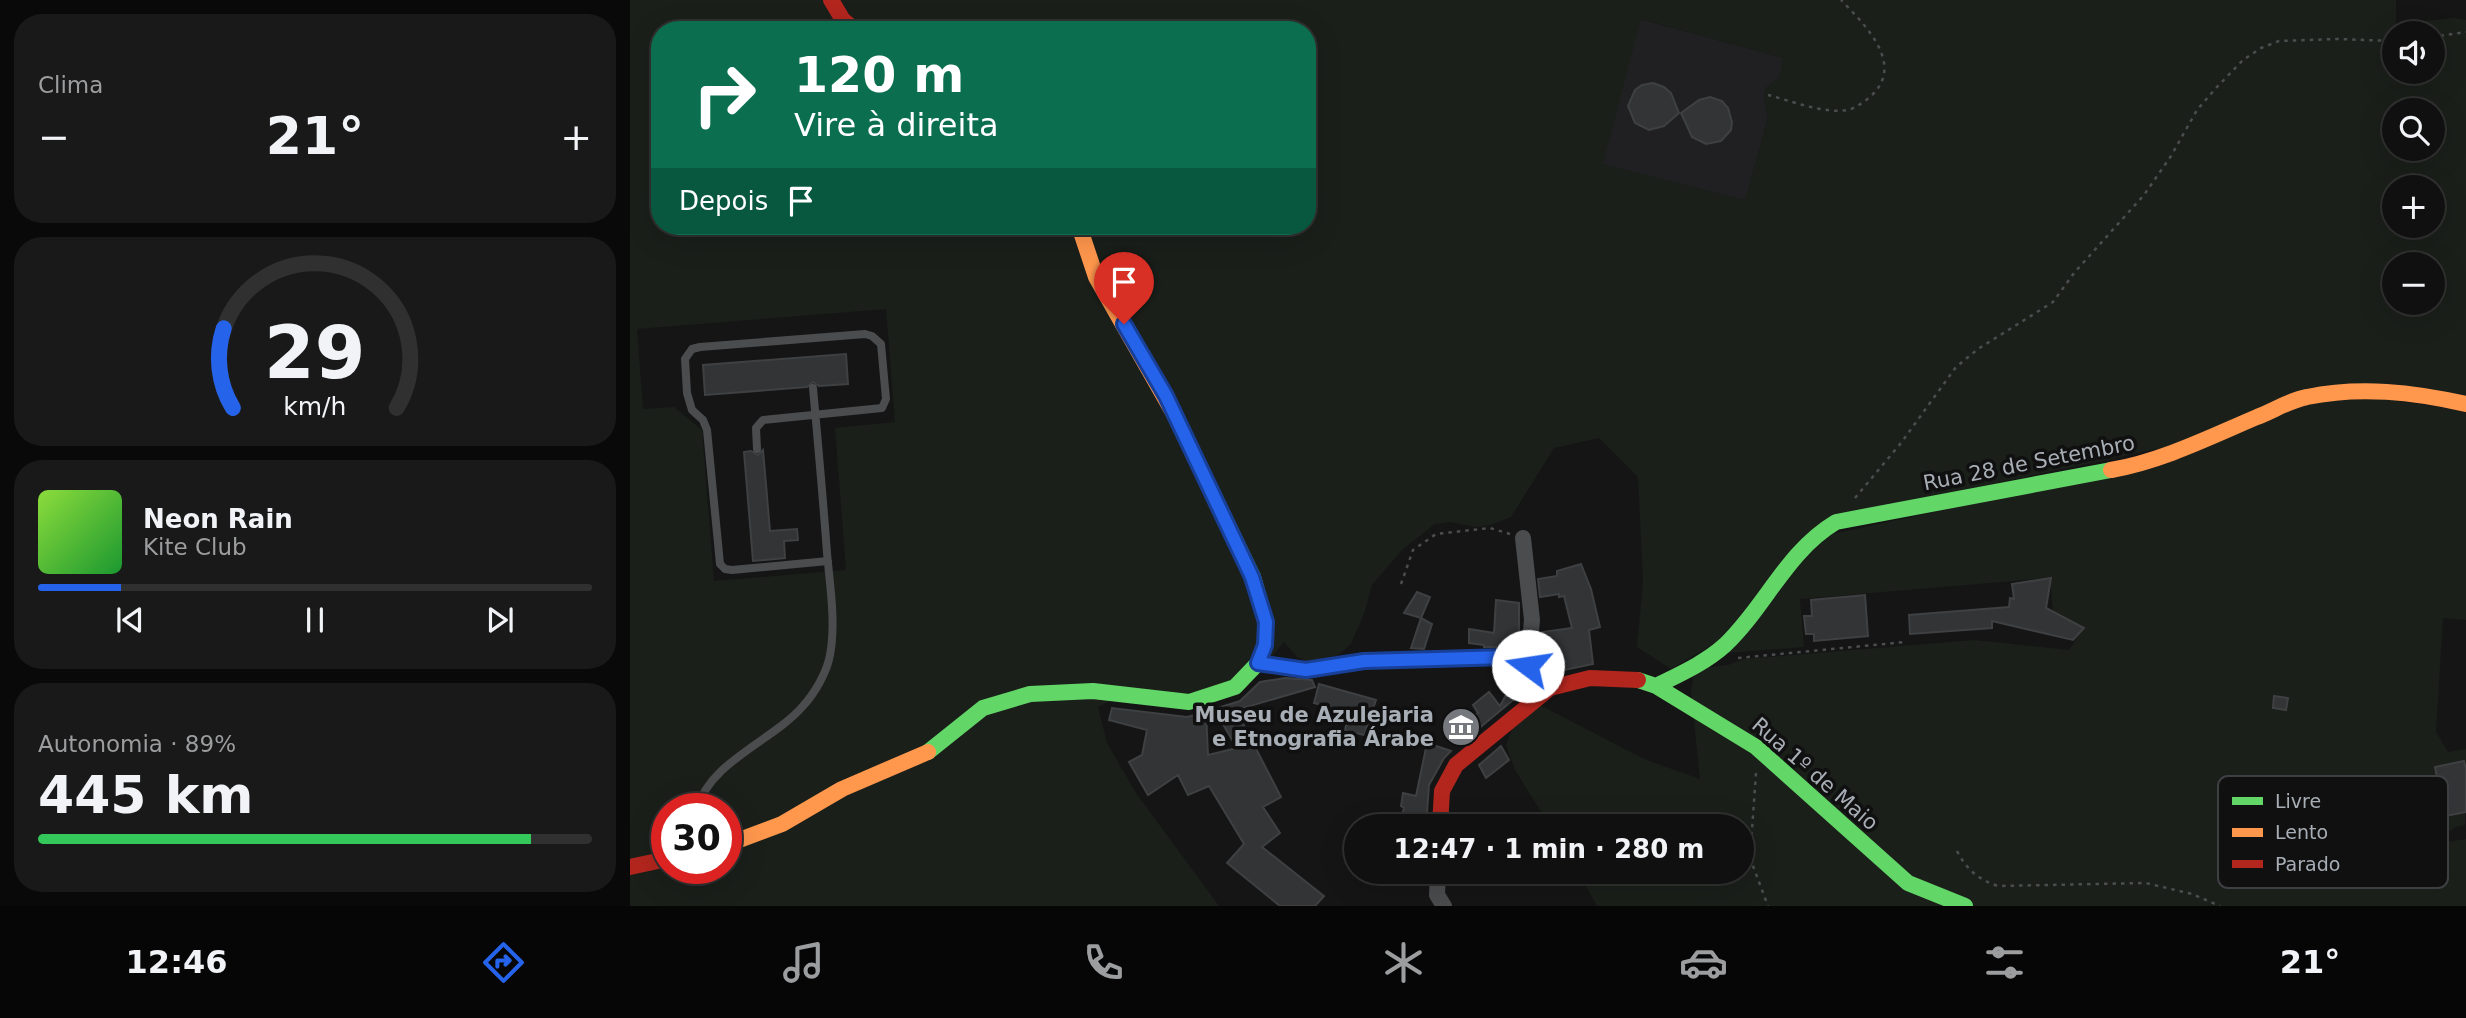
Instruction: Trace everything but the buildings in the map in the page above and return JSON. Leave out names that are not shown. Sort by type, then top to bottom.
[{"type":"street","points":[[831,0],[844,21]]},
{"type":"street","points":[[742,839],[782,824],[842,789],[930,751],[982,708],[1030,694],[1093,691],[1189,702],[1235,687],[1258,663],[1265,645],[1266,622],[1252,577],[1166,396],[1096,277],[1082,235]]},
{"type":"street","name":"Rua 28 de Setembro","points":[[1656,686],[1712,658],[1748,619],[1808,541],[1836,522],[2133,466],[2184,448],[2305,397],[2351,390],[2398,391],[2466,404]]},
{"type":"street","points":[[1523,538],[1532,620],[1528,666]]},
{"type":"street","points":[[1258,663],[1306,670],[1364,661],[1507,657],[1528,666],[1550,688],[1456,765],[1442,791],[1441,814]]},
{"type":"street","name":"Rua 1º de Maio","points":[[1550,688],[1590,678],[1633,678],[1656,686],[1756,747],[1908,883],[1965,906]]},
{"type":"street","points":[[630,867],[651,862]]},
{"type":"street","points":[[1437,884],[1437,894],[1444,906]]},
{"type":"lane","points":[[757,449],[756,428],[761,421],[882,408],[886,399],[881,344],[878,339],[865,334],[700,347],[687,353],[685,366],[689,404],[708,430],[720,564],[725,569],[732,569],[828,561]]},
{"type":"lane","points":[[705,793],[725,768],[790,720],[805,704],[820,681],[830,657],[832,638],[828,561],[813,388]]},
{"type":"path","points":[[1768,95],[1833,110],[1851,110],[1881,87],[1885,68],[1870,29],[1840,0]]},
{"type":"path","points":[[2445,35],[2466,32]]},
{"type":"path","points":[[1836,522],[1901,443],[1956,368],[1978,349],[2053,302],[2074,273],[2144,195],[2171,156],[2197,110],[2243,61],[2261,48],[2279,41],[2382,41]]},
{"type":"path","points":[[1401,584],[1413,550],[1436,534],[1490,528],[1523,538]]},
{"type":"path","points":[[1712,658],[1727,659],[1906,642]]},
{"type":"path","points":[[1756,773],[1750,858],[1768,906]]},
{"type":"path","points":[[1957,851],[1971,872],[1998,886],[2146,883],[2192,894],[2220,906]]},
{"type":"shaded area","points":[[630,0],[2396,0],[2396,21],[2382,21],[2382,84],[2445,84],[2445,21],[2424,21],[2453,18],[2466,20],[2466,399],[2374,384],[2182,444],[1845,515],[1730,634],[1671,669],[1637,647],[1643,581],[1638,477],[1599,438],[1554,448],[1511,517],[1476,527],[1450,522],[1435,524],[1403,549],[1372,585],[1365,611],[1351,644],[1337,656],[1312,663],[1297,657],[1284,642],[1246,687],[1112,700],[1098,707],[1107,743],[1136,793],[1219,906],[630,906]],"holes":[[[1641,19],[1783,58],[1779,78],[1766,88],[1764,98],[1768,118],[1745,200],[1603,164]],[[886,309],[895,422],[835,428],[846,570],[714,581],[702,430],[674,407],[643,409],[637,329]]]},
{"type":"shaded area","points":[[1640,19],[1784,58],[1779,78],[1766,88],[1764,98],[1768,118],[1745,201],[1602,164]]},
{"type":"shaded area","points":[[2351,394],[2466,411],[2466,620],[2443,618],[2436,732],[2448,752],[2466,749],[2466,764],[2463,761],[2435,767],[2436,776],[2218,776],[2218,888],[2448,888],[2448,842],[2466,839],[2466,906],[1597,906],[1585,884],[1754,884],[1754,814],[1542,814],[1515,770],[1506,745],[1513,727],[1538,704],[1644,759],[1700,779],[1691,691],[1693,678],[1703,668],[1728,665],[1744,659],[1974,640],[2069,650],[2084,628],[2053,611],[2050,578],[1800,599],[1804,647],[1727,653],[1818,537],[2134,469],[2274,413]]},
{"type":"shaded area","points":[[2465,811],[2465,825],[2448,831],[2448,815]]},
{"type":"traffic: fast","points":[[928,752],[983,708],[1030,694],[1093,691],[1189,702],[1235,687],[1258,663],[1265,645],[1266,622],[1253,577],[1174,414]]},
{"type":"traffic: fast","points":[[1656,686],[1701,663],[1725,645],[1753,614],[1803,548],[1836,522],[2111,470]]},
{"type":"traffic: fast","points":[[1638,680],[1656,686],[1756,747],[1908,883],[1965,906]]},
{"type":"traffic: slow","points":[[1082,235],[1096,277],[1174,414]]},
{"type":"traffic: slow","points":[[2111,470],[2167,455],[2301,398],[2367,391],[2426,396],[2466,404]]},
{"type":"traffic: slow","points":[[742,839],[782,824],[842,789],[928,752]]},
{"type":"traffic: jam","points":[[831,0],[844,21]]},
{"type":"traffic: jam","points":[[1441,814],[1442,791],[1456,765],[1550,688],[1590,678],[1638,680]]},
{"type":"traffic: jam","points":[[630,867],[651,862]]},
{"type":"place","name":"Museu de Azulejaria e Etnografia Árabe","points":[[1461,727]]},
{"type":"route","points":[[1124,324],[1166,396],[1252,577],[1266,622],[1265,645],[1258,663],[1306,670],[1364,661],[1507,657],[1528,666]]}]
